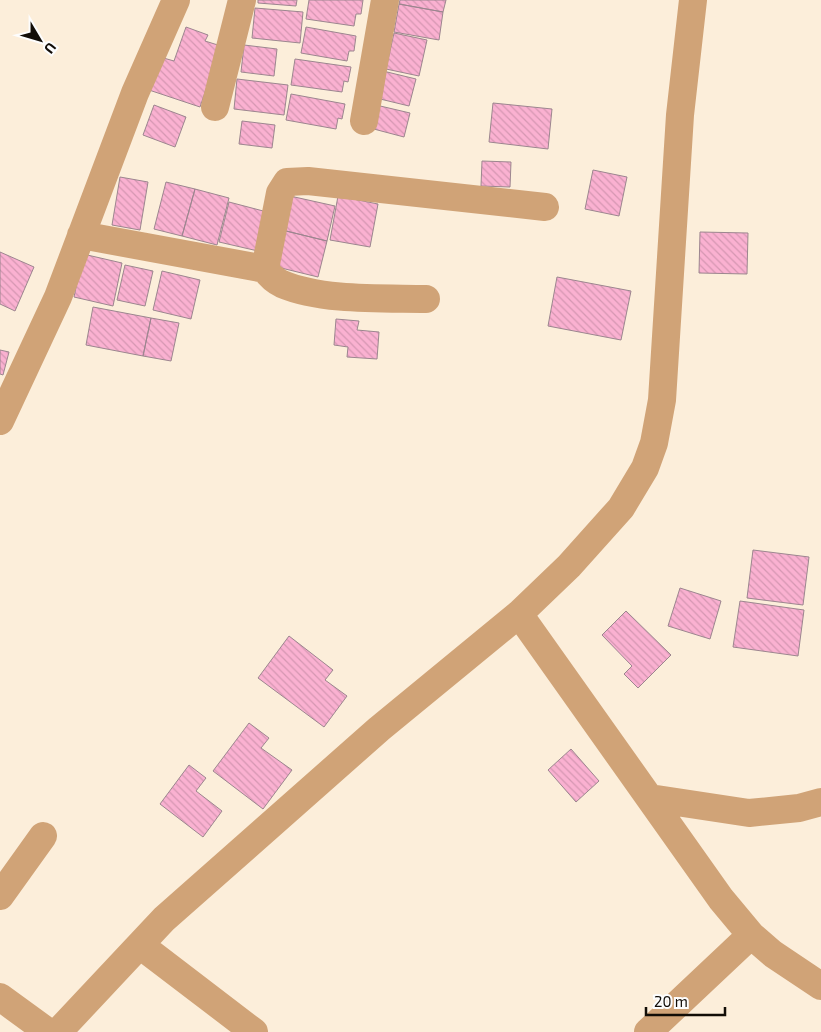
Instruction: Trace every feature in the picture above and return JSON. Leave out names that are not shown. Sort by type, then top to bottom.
[{"type":"street","points":[[0,421],[58,298],[135,94],[176,0]]},
{"type":"street","points":[[215,107],[242,0]]},
{"type":"street","points":[[364,121],[385,0]]},
{"type":"street","points":[[58,1032],[164,919],[365,741],[519,614],[569,566],[621,508],[645,468],[654,443],[662,400],[680,115],[693,0]]},
{"type":"street","points":[[265,269],[280,193],[288,182],[292,181],[308,181],[545,207]]},
{"type":"street","points":[[82,235],[265,269],[271,277],[280,283],[301,290],[337,296],[426,299]]},
{"type":"street","points":[[519,614],[721,899],[751,935],[773,954],[821,986]]},
{"type":"street","points":[[650,798],[749,813],[799,808],[821,802]]},
{"type":"street","points":[[0,896],[43,836]]},
{"type":"street","points":[[648,1032],[751,935]]},
{"type":"street","points":[[140,945],[254,1032]]},
{"type":"street","points":[[0,997],[48,1032]]},
{"type":"building","points":[[258,0],[297,0],[296,6],[258,3]]},
{"type":"building","points":[[309,0],[363,0],[361,14],[356,14],[354,26],[306,19]]},
{"type":"building","points":[[400,0],[446,0],[443,12],[399,4]]},
{"type":"building","points":[[399,4],[443,12],[439,40],[394,32]]},
{"type":"building","points":[[255,8],[303,12],[300,43],[252,38]]},
{"type":"building","points":[[186,27],[208,35],[205,41],[221,46],[200,107],[149,90],[160,57],[174,61]]},
{"type":"building","points":[[306,27],[356,36],[354,51],[349,51],[347,61],[301,53]]},
{"type":"building","points":[[394,33],[427,40],[419,76],[386,69]]},
{"type":"building","points":[[244,45],[277,49],[274,76],[241,72]]},
{"type":"building","points":[[295,59],[351,67],[348,82],[344,81],[342,92],[291,85]]},
{"type":"building","points":[[383,71],[416,79],[409,106],[376,98]]},
{"type":"building","points":[[237,79],[288,85],[284,115],[234,109]]},
{"type":"building","points":[[291,94],[345,104],[342,119],[338,118],[336,129],[286,120]]},
{"type":"building","points":[[493,103],[552,109],[548,149],[489,142]]},
{"type":"building","points":[[154,105],[186,117],[175,147],[143,135]]},
{"type":"building","points":[[376,105],[410,113],[404,137],[370,128]]},
{"type":"building","points":[[242,121],[275,125],[272,148],[239,144]]},
{"type":"building","points":[[482,161],[511,162],[510,187],[481,186]]},
{"type":"building","points":[[593,170],[627,177],[619,216],[585,209]]},
{"type":"building","points":[[120,177],[148,182],[140,230],[112,225]]},
{"type":"building","points":[[166,182],[195,189],[182,236],[154,229]]},
{"type":"building","points":[[195,189],[229,198],[217,245],[182,236]]},
{"type":"building","points":[[290,196],[335,206],[327,241],[282,230]]},
{"type":"building","points":[[338,196],[378,204],[370,247],[330,240]]},
{"type":"building","points":[[229,202],[267,212],[258,251],[219,242]]},
{"type":"building","points":[[282,230],[327,241],[318,277],[273,266]]},
{"type":"building","points":[[700,232],[748,233],[747,274],[699,273]]},
{"type":"building","points":[[0,252],[34,267],[15,311],[0,304]]},
{"type":"building","points":[[83,254],[122,263],[113,306],[74,297]]},
{"type":"building","points":[[125,265],[153,271],[145,306],[117,300]]},
{"type":"building","points":[[162,271],[200,280],[191,319],[153,310]]},
{"type":"building","points":[[557,277],[631,291],[621,340],[548,326]]},
{"type":"building","points":[[93,307],[151,318],[143,356],[86,345]]},
{"type":"building","points":[[151,318],[179,323],[171,361],[143,356]]},
{"type":"building","points":[[336,319],[359,321],[357,330],[379,332],[377,359],[347,357],[348,347],[334,345]]},
{"type":"building","points":[[0,350],[9,352],[3,375],[0,374]]},
{"type":"building","points":[[753,550],[809,557],[803,605],[747,598]]},
{"type":"building","points":[[680,588],[721,601],[710,639],[668,626]]},
{"type":"building","points":[[740,601],[804,610],[798,656],[733,647]]},
{"type":"building","points":[[626,611],[671,655],[638,688],[624,674],[632,666],[602,635]]},
{"type":"building","points":[[289,636],[333,670],[325,680],[347,696],[324,727],[258,678]]},
{"type":"building","points":[[249,723],[269,738],[261,748],[292,770],[263,809],[213,771]]},
{"type":"building","points":[[571,749],[599,781],[576,802],[548,770]]},
{"type":"building","points":[[189,765],[206,778],[196,791],[222,811],[203,837],[160,804]]}]
